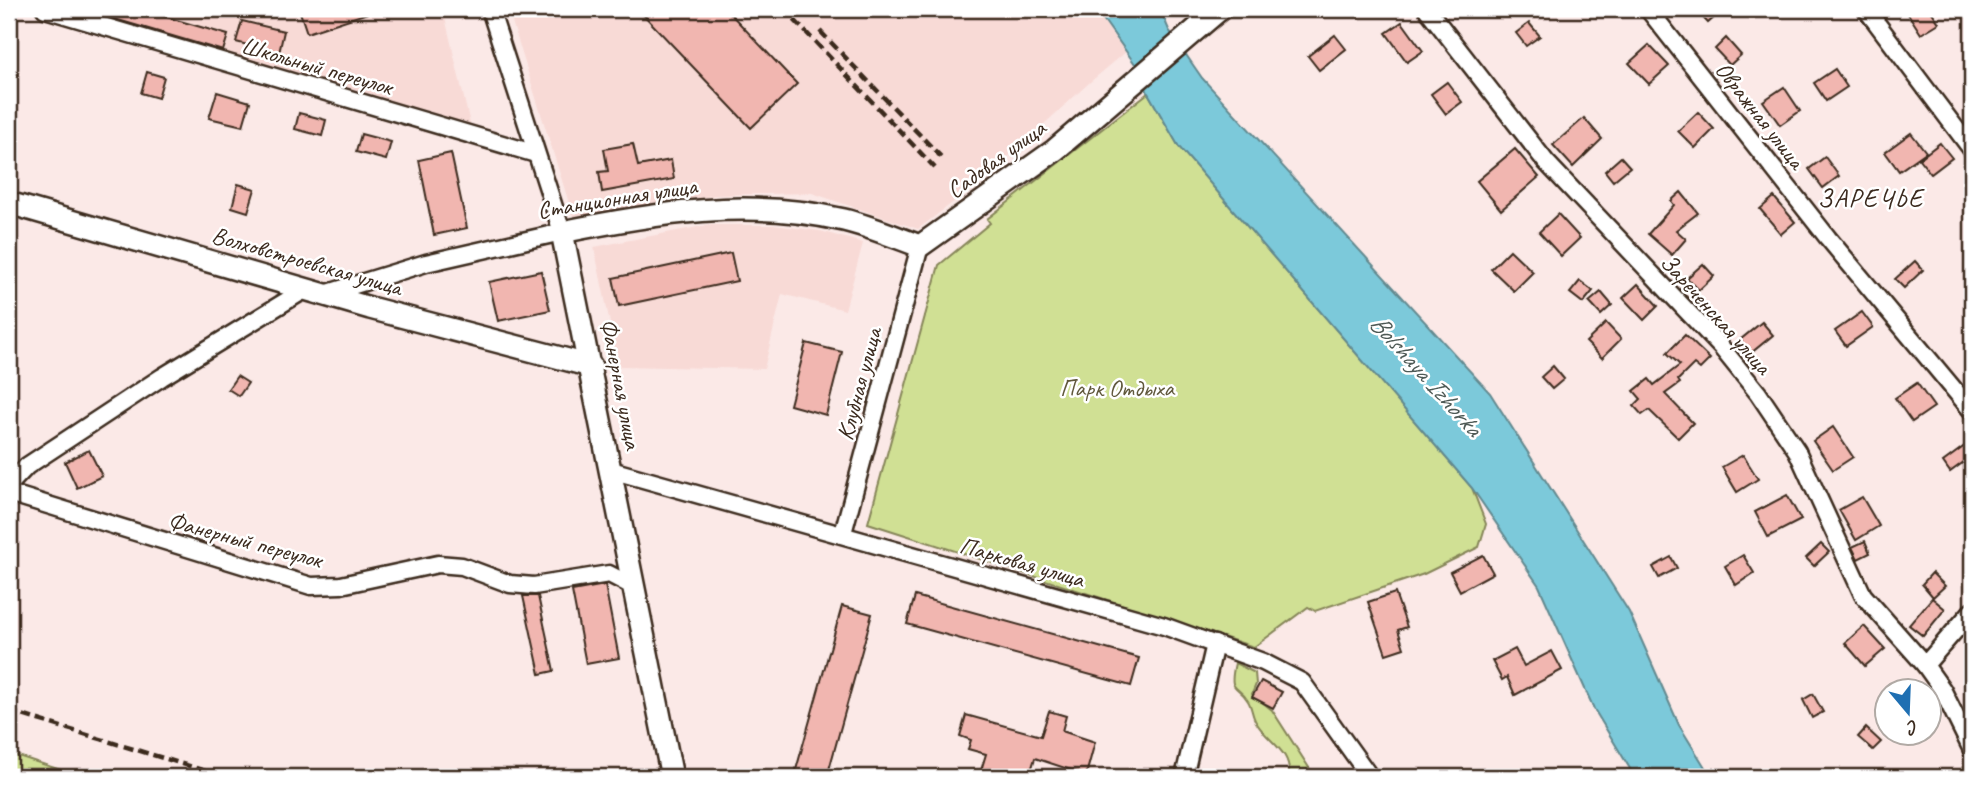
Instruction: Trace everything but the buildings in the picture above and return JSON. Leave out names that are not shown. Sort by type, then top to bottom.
[{"type":"street","name":"Школьный переулок","points":[[45,9],[536,153]]},
{"type":"street","name":"Фанерная улица","points":[[490,9],[562,232],[591,366],[671,777]]},
{"type":"street","name":"Зареченская улица","points":[[1427,9],[1546,162],[1721,347],[1758,393],[1797,451],[1863,595],[1925,665],[1942,689],[1972,750]]},
{"type":"street","name":"Овражная улица","points":[[1648,9],[1828,238],[1972,411]]},
{"type":"street","points":[[1866,9],[1972,150]]},
{"type":"street","name":"Садовая улица","points":[[920,246],[1055,150],[1213,15]]},
{"type":"street","name":"Волховстроевская улица","points":[[9,203],[316,292],[591,366]]},
{"type":"street","name":"Станционная улица","points":[[9,485],[27,466],[162,377],[316,292],[426,263],[562,232],[673,212],[778,209],[846,220],[920,246]]},
{"type":"street","name":"Клубная улица","points":[[843,533],[920,246]]},
{"type":"street","name":"Парковая улица","points":[[611,470],[843,533],[1164,626],[1263,662],[1302,682],[1370,777]]},
{"type":"street","name":"Фанерный переулок","points":[[9,493],[311,586],[341,585],[438,564],[463,566],[510,584],[534,586],[609,574],[634,587]]},
{"type":"street","points":[[1925,665],[1972,611]]},
{"type":"street","points":[[1184,777],[1215,643]]},
{"type":"shaded area","points":[[9,9],[22,9],[9,50]]},
{"type":"shaded area","points":[[75,9],[443,9],[471,128]]},
{"type":"shaded area","points":[[508,9],[1177,9],[1089,83],[985,178],[918,229],[812,193],[716,195],[575,222]]},
{"type":"shaded area","points":[[708,225],[773,225],[820,231],[863,243],[845,310],[782,294],[764,369],[619,366],[594,247]]},
{"type":"green space","name":"Парк Отдыха","points":[[1148,93],[1179,147],[1472,488],[1486,524],[1479,547],[1424,574],[1315,611],[1308,607],[1254,647],[868,523],[939,265],[990,223],[987,219]]},
{"type":"green space","points":[[1235,663],[1255,673],[1256,684],[1252,694],[1272,710],[1315,777],[1289,777],[1287,760],[1283,753],[1261,729],[1248,701],[1233,684]]},
{"type":"green space","points":[[9,753],[82,777],[9,777]]},
{"type":"water","name":"Bolshaya Izhorka","points":[[1096,9],[1160,9],[1169,30],[1202,78],[1490,393],[1629,612],[1679,725],[1711,777],[1635,777],[1594,709],[1539,586],[1472,488],[1179,147],[1135,64]]},
{"type":"railway","points":[[784,9],[935,168]]},
{"type":"railway","points":[[820,31],[944,160]]},
{"type":"railway","points":[[9,711],[225,777]]},
{"type":"district","name":"ЗАРЕЧЬЕ","points":[[1871,198]]}]
